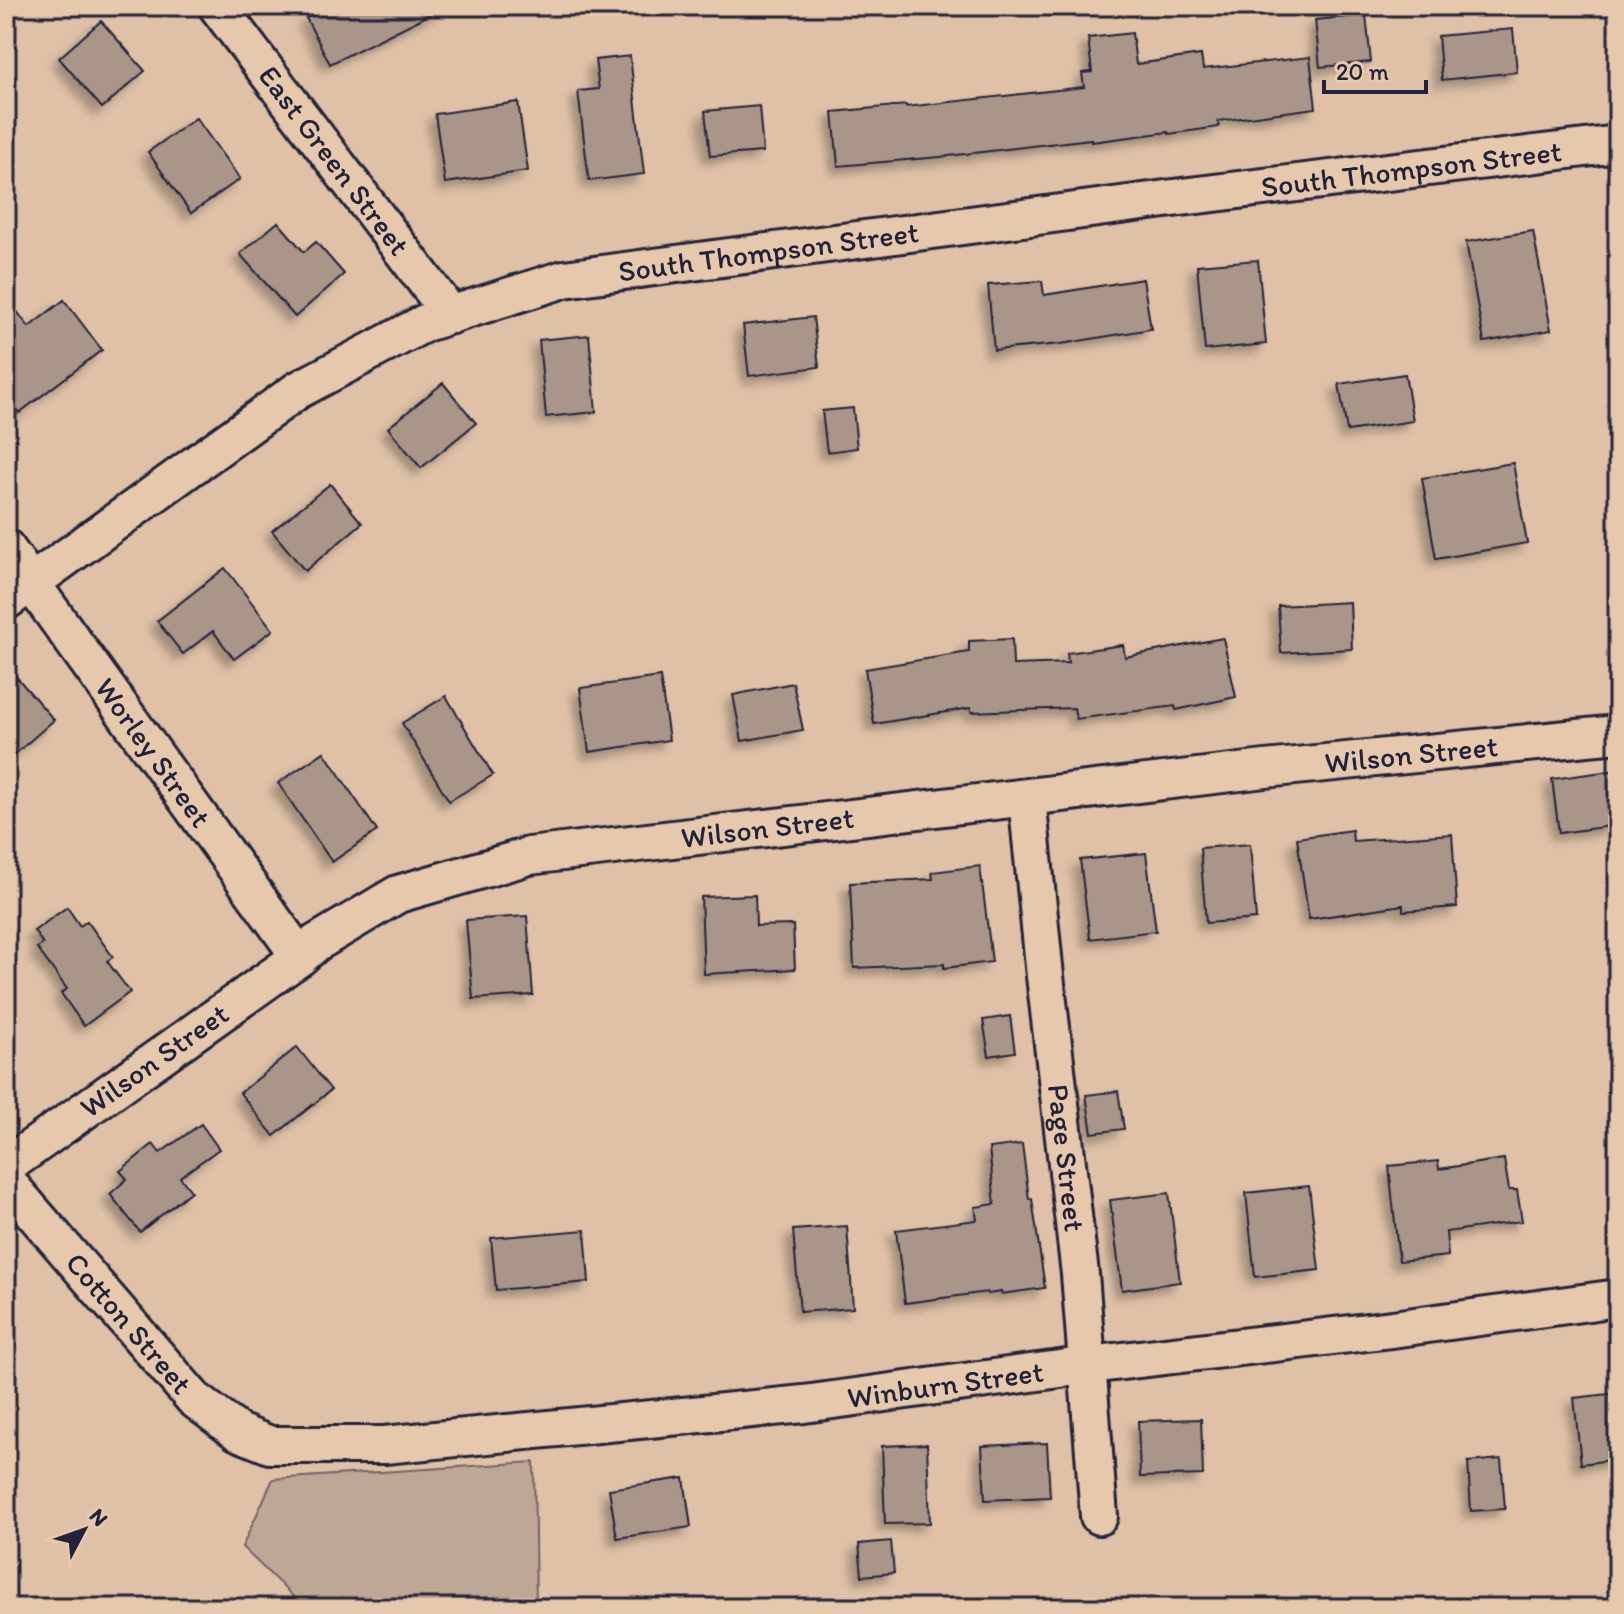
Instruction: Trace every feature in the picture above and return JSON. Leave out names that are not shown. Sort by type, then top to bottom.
[{"type":"street","name":"East Green Street","points":[[217,6],[451,315]]},
{"type":"street","name":"South Thompson Street","points":[[19,592],[298,390],[425,323],[564,279],[1188,196],[1618,144]]},
{"type":"street","name":"Worley Street","points":[[6,548],[19,592],[300,957]]},
{"type":"street","name":"Wilson Street","points":[[6,1166],[316,943],[398,894],[529,856],[1265,769],[1618,734]]},
{"type":"street","name":"Page Street","points":[[1027,798],[1080,1274],[1099,1516]]},
{"type":"street","name":"Cotton Street","points":[[6,1181],[194,1399],[238,1432],[270,1445]]},
{"type":"street","name":"Winburn Street","points":[[270,1445],[400,1444],[804,1404],[1618,1298]]},
{"type":"shaded area","points":[[534,1462],[536,1608],[305,1608],[242,1547],[273,1479]]},
{"type":"building","points":[[331,6],[447,6],[330,64],[306,18]]},
{"type":"building","points":[[1366,15],[1371,62],[1320,67],[1315,20]]},
{"type":"building","points":[[101,21],[145,71],[102,108],[59,58]]},
{"type":"building","points":[[1513,29],[1517,72],[1442,80],[1438,36]]},
{"type":"building","points":[[1132,33],[1136,64],[1201,55],[1203,69],[1310,57],[1316,108],[1218,121],[1219,127],[1169,134],[1091,142],[1091,139],[838,166],[833,112],[1084,87],[1082,73],[1092,72],[1088,38]]},
{"type":"building","points":[[630,56],[644,174],[589,181],[578,91],[599,89],[595,60]]},
{"type":"building","points":[[518,102],[528,171],[445,183],[435,114]]},
{"type":"building","points":[[759,106],[763,152],[710,156],[705,111]]},
{"type":"building","points":[[196,118],[240,179],[191,213],[148,152]]},
{"type":"building","points":[[278,222],[304,252],[316,242],[344,274],[295,317],[240,254]]},
{"type":"building","points":[[1533,231],[1551,330],[1484,342],[1466,242]]},
{"type":"building","points":[[1258,260],[1266,344],[1205,350],[1197,265]]},
{"type":"building","points":[[1143,279],[1151,329],[1061,344],[994,350],[988,285],[1042,281],[1044,295]]},
{"type":"building","points":[[6,297],[29,327],[64,300],[102,350],[19,413],[6,396]]},
{"type":"building","points":[[813,317],[819,367],[749,376],[743,325]]},
{"type":"building","points":[[589,335],[596,412],[546,417],[539,340]]},
{"type":"building","points":[[1405,374],[1413,421],[1347,431],[1339,384]]},
{"type":"building","points":[[443,383],[476,423],[421,468],[388,428]]},
{"type":"building","points":[[853,408],[857,448],[827,452],[822,411]]},
{"type":"building","points":[[1513,463],[1527,543],[1436,559],[1422,478]]},
{"type":"building","points":[[330,484],[362,523],[305,571],[272,531]]},
{"type":"building","points":[[225,568],[273,630],[234,659],[213,631],[183,654],[157,621]]},
{"type":"building","points":[[1350,602],[1352,649],[1281,653],[1278,606]]},
{"type":"building","points":[[1223,638],[1236,697],[1176,710],[1175,706],[1076,719],[1074,708],[971,712],[971,708],[874,724],[865,669],[969,652],[969,641],[1012,639],[1013,665],[1068,663],[1067,653],[1123,645],[1125,657]]},
{"type":"building","points":[[6,665],[54,720],[6,762]]},
{"type":"building","points":[[660,677],[669,740],[589,752],[580,688]]},
{"type":"building","points":[[793,683],[803,730],[742,741],[733,695]]},
{"type":"building","points":[[446,696],[493,775],[449,801],[402,723]]},
{"type":"building","points":[[324,752],[377,831],[332,862],[278,783]]},
{"type":"building","points":[[1618,770],[1618,825],[1559,833],[1552,779]]},
{"type":"building","points":[[1352,830],[1353,841],[1452,834],[1457,907],[1403,911],[1403,905],[1309,919],[1297,838]]},
{"type":"building","points":[[1250,844],[1256,919],[1206,923],[1200,848]]},
{"type":"building","points":[[1146,853],[1156,931],[1090,939],[1080,860]]},
{"type":"building","points":[[980,866],[992,962],[944,968],[944,964],[854,968],[850,883],[933,879],[932,872]]},
{"type":"building","points":[[755,895],[756,926],[793,925],[795,969],[704,974],[701,897]]},
{"type":"building","points":[[67,907],[80,926],[87,921],[113,957],[107,961],[130,992],[84,1026],[61,993],[67,989],[37,948],[43,944],[34,931]]},
{"type":"building","points":[[527,916],[533,995],[473,999],[466,920]]},
{"type":"building","points":[[1010,1016],[1015,1052],[989,1056],[983,1020]]},
{"type":"building","points":[[297,1047],[331,1090],[274,1136],[240,1093]]},
{"type":"building","points":[[1118,1091],[1124,1129],[1092,1133],[1086,1095]]},
{"type":"building","points":[[201,1124],[219,1149],[180,1177],[191,1191],[140,1232],[110,1194],[127,1179],[120,1171],[153,1144],[160,1153]]},
{"type":"building","points":[[1022,1144],[1045,1288],[905,1303],[896,1230],[977,1220],[975,1207],[995,1204],[989,1148]]},
{"type":"building","points":[[1504,1159],[1509,1190],[1517,1190],[1522,1221],[1446,1232],[1448,1256],[1399,1261],[1389,1166],[1438,1161],[1439,1169]]},
{"type":"building","points":[[1309,1186],[1319,1270],[1255,1277],[1246,1193]]},
{"type":"building","points":[[1169,1193],[1180,1282],[1122,1290],[1110,1200]]},
{"type":"building","points":[[847,1226],[853,1308],[800,1312],[793,1230]]},
{"type":"building","points":[[585,1230],[589,1282],[496,1290],[491,1238]]},
{"type":"building","points":[[1618,1393],[1618,1459],[1581,1464],[1574,1398]]},
{"type":"building","points":[[1201,1419],[1203,1475],[1140,1477],[1138,1421]]},
{"type":"building","points":[[1047,1443],[1050,1497],[985,1500],[982,1446]]},
{"type":"building","points":[[927,1444],[930,1523],[885,1524],[882,1446]]},
{"type":"building","points":[[1501,1459],[1505,1509],[1471,1511],[1468,1462]]},
{"type":"building","points":[[684,1478],[691,1527],[617,1538],[609,1489]]},
{"type":"building","points":[[891,1541],[894,1573],[862,1576],[859,1544]]}]
